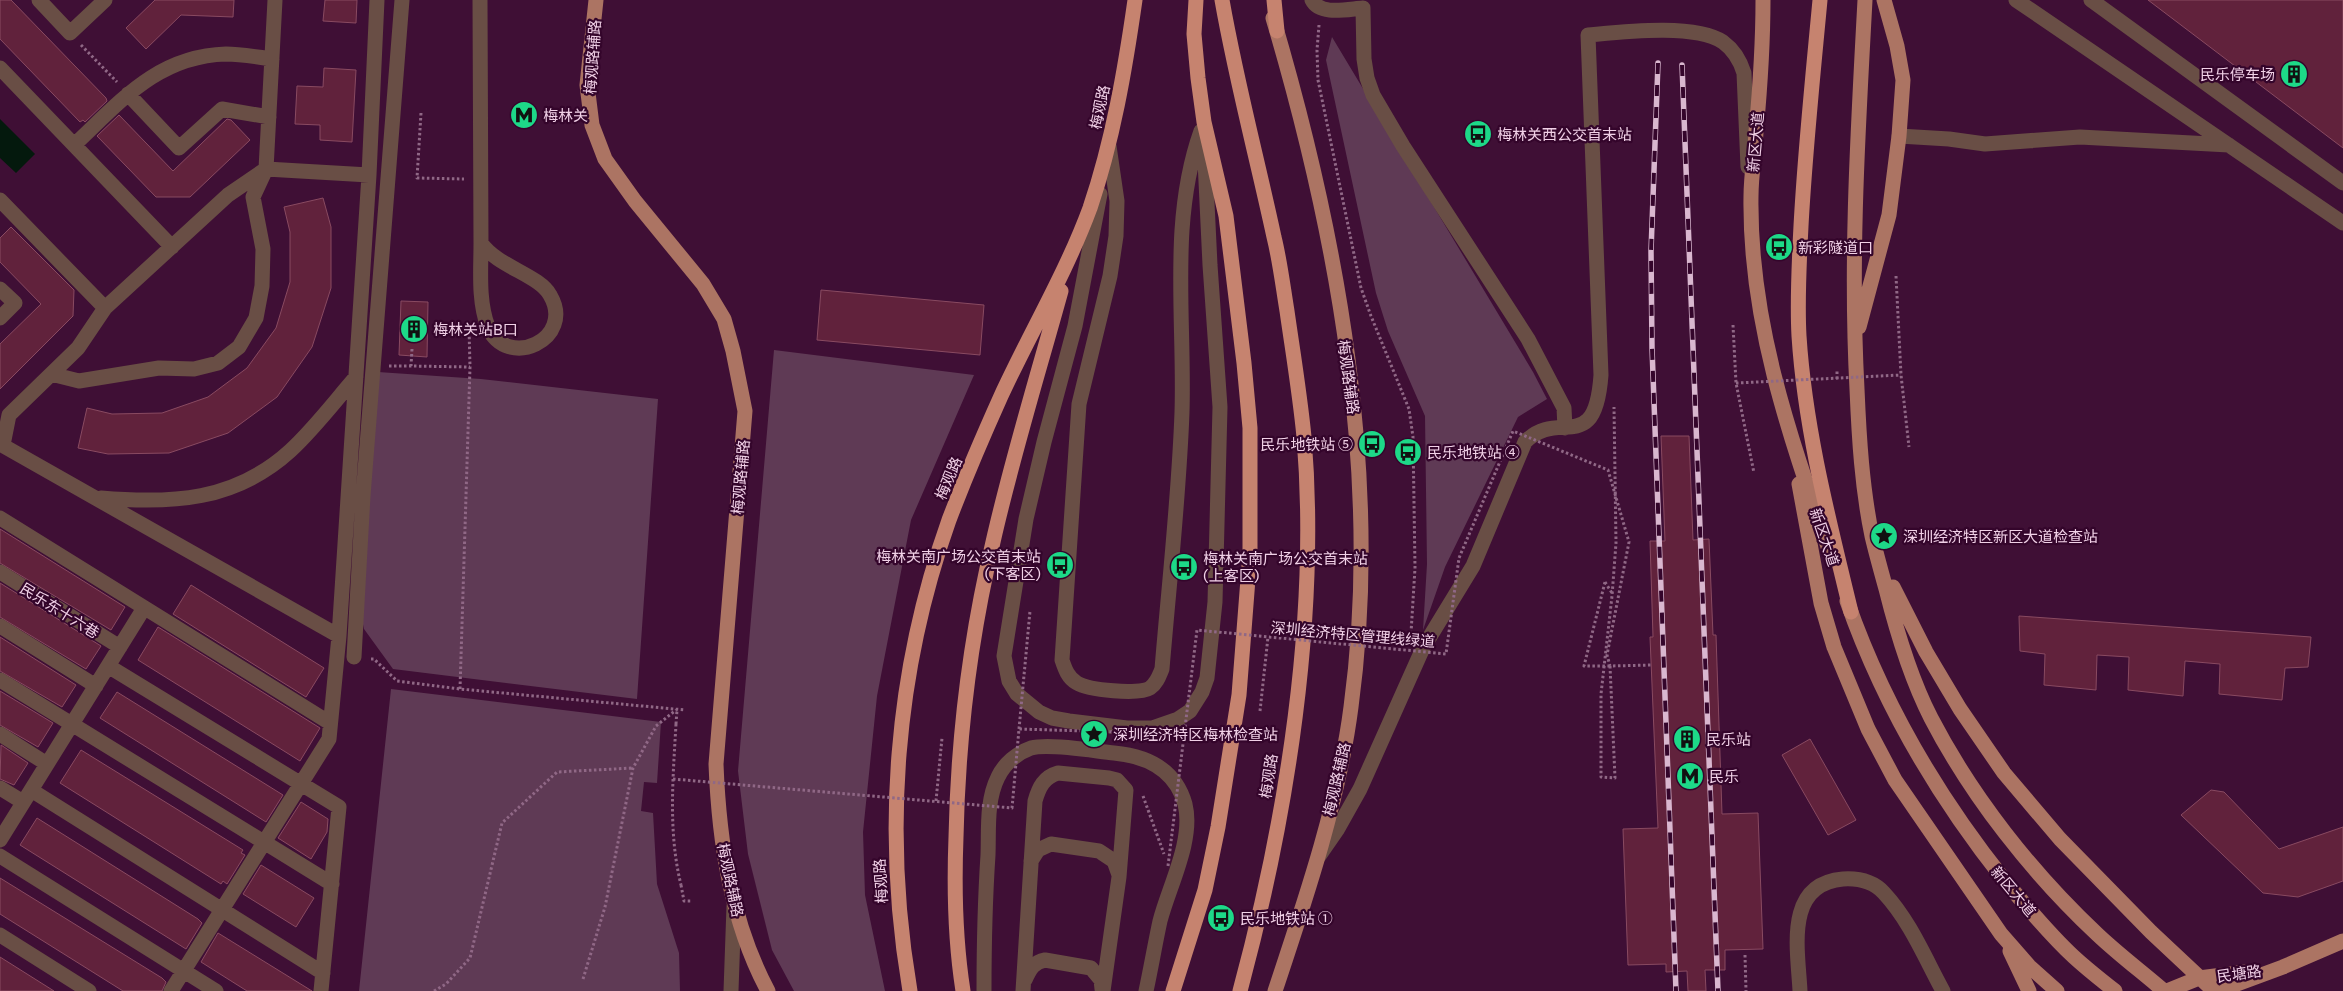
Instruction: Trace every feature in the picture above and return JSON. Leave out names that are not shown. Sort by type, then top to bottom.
[{"type":"highway","name":"梅观路","points":[[910,991],[898,905],[895,804],[905,690],[918,628],[932,573],[950,519],[1001,396],[1071,256],[1090,207],[1109,146],[1135,0]]},
{"type":"highway","points":[[1173,991],[1205,890],[1218,827],[1239,695],[1250,553],[1250,428],[1244,362],[1226,216],[1204,122],[1194,34],[1196,0]]},
{"type":"highway","name":"梅观路","points":[[1222,0],[1275,240],[1296,372],[1304,437],[1307,501],[1306,582],[1298,687],[1286,781],[1267,878],[1240,991]]},
{"type":"highway","points":[[1274,0],[1277,31]]},
{"type":"highway","points":[[1820,0],[1804,178],[1799,276],[1799,336],[1809,415],[1826,507],[1851,612]]},
{"type":"highway","points":[[963,991],[955,909],[955,849],[957,783],[970,664],[993,542],[1071,256]]},
{"type":"main road","name":"梅观路辅路","points":[[596,0],[587,86],[592,125],[605,158],[635,201],[703,284],[724,319],[733,351],[745,411],[716,764],[718,815],[734,902],[747,948],[768,991]]},
{"type":"main road","name":"梅观路辅路","points":[[1268,0],[1310,155],[1336,284],[1354,419],[1362,556],[1360,609],[1352,702],[1343,756],[1315,862],[1275,991]]},
{"type":"main road","name":"新区大道","points":[[1763,0],[1763,50],[1751,195],[1753,254],[1759,309],[1768,355],[1791,441],[1851,612],[1872,666],[1934,783],[1977,845],[2030,912],[2074,957],[2115,991]]},
{"type":"main road","name":"新区大道","points":[[1865,0],[1854,262],[1855,345],[1863,470],[1872,535],[1908,665],[1931,718],[1963,773],[2005,831],[2048,882],[2097,935],[2165,991]]},
{"type":"main road","points":[[1855,345],[1889,215],[1899,136],[1903,80],[1897,46],[1884,0]]},
{"type":"main road","points":[[1791,441],[1821,603],[1834,647],[1850,690],[1868,728],[1895,780],[2001,934],[2029,966],[2057,991]]},
{"type":"main road","points":[[1872,535],[1898,599],[1926,652],[1960,709],[2004,773],[2060,839],[2214,991]]},
{"type":"main road","points":[[2001,934],[2029,991]]},
{"type":"main road","name":"民塘路","points":[[2218,991],[2283,967],[2343,941]]},
{"type":"main road","name":"民塘路","points":[[2165,991],[2199,978],[2283,967]]},
{"type":"street","points":[[39,0],[70,33],[105,0]]},
{"type":"street","points":[[52,374],[79,380],[159,368],[194,369],[218,363],[239,346],[256,318],[262,286],[262,249],[253,197],[266,169],[274,0]]},
{"type":"street","points":[[171,991],[328,739],[339,636],[369,175],[377,0]]},
{"type":"street","points":[[354,657],[365,477],[402,0]]},
{"type":"street","points":[[480,0],[481,297],[489,328],[495,338],[516,348],[527,348],[538,344],[553,327],[556,316],[555,304],[550,294],[541,285],[489,254],[481,243]]},
{"type":"street","points":[[1312,0],[1318,8],[1327,10],[1363,8],[1364,59],[1367,78],[1373,95],[1403,146],[1528,339],[1564,408],[1565,428]]},
{"type":"street","points":[[2016,0],[2343,223]]},
{"type":"street","points":[[2091,0],[2343,183]]},
{"type":"street","points":[[1315,862],[1337,830],[1360,789],[1422,648],[1473,566],[1525,442],[1534,433],[1549,428],[1579,427],[1589,419],[1596,406],[1601,375],[1588,35],[1634,32],[1691,32],[1708,35],[1722,41],[1731,49],[1740,61],[1746,84],[1751,195]]},
{"type":"street","points":[[74,145],[143,81],[173,65],[199,58],[226,54],[272,59]]},
{"type":"street","points":[[0,68],[172,247]]},
{"type":"street","points":[[128,94],[179,148],[222,109],[269,117]]},
{"type":"street","points":[[1109,146],[1075,326],[1044,442],[1026,519],[1004,656],[1009,681],[1017,694],[1039,712],[1052,718],[1069,721],[1127,728],[1152,728],[1178,719],[1190,711],[1202,692],[1207,678],[1215,602],[1220,407],[1210,265],[1204,122]]},
{"type":"street","points":[[1109,146],[1117,201],[1116,236],[1110,276],[1079,404],[1062,660],[1067,673],[1076,682],[1089,688],[1138,692],[1149,689],[1157,681],[1162,668],[1182,412],[1182,229],[1191,158],[1204,122]]},
{"type":"street","points":[[1899,136],[1948,139],[1985,144],[2080,137],[2229,146]]},
{"type":"street","points":[[339,636],[1,445],[9,415],[78,348],[106,308],[228,195],[266,169],[369,175]]},
{"type":"street","points":[[3,208],[106,308]]},
{"type":"street","points":[[0,289],[15,303],[0,318]]},
{"type":"street","points":[[96,498],[147,502],[211,494],[234,487],[265,471],[291,450],[356,377]]},
{"type":"street","points":[[0,518],[330,723]]},
{"type":"street","name":"民乐东十六巷","points":[[0,572],[120,647]]},
{"type":"street","points":[[0,840],[144,608]]},
{"type":"street","points":[[0,626],[96,686]]},
{"type":"street","points":[[108,666],[339,807],[322,991]]},
{"type":"street","points":[[0,680],[91,734],[332,884]]},
{"type":"street","points":[[0,734],[47,764]]},
{"type":"street","points":[[984,991],[987,864],[990,806],[993,792],[998,777],[1007,764],[1019,754],[1032,748],[1046,747],[1125,754],[1146,759],[1167,774],[1177,786],[1185,804],[1185,840],[1160,920],[1146,991]]},
{"type":"street","points":[[1023,987],[1035,801],[1043,782],[1050,776],[1058,773],[1109,778],[1123,784],[1126,790],[1119,877],[1102,991]]},
{"type":"street","points":[[0,788],[27,796],[222,909],[323,973]]},
{"type":"street","points":[[1031,861],[1038,850],[1051,844],[1099,851],[1114,861],[1119,877]]},
{"type":"street","points":[[0,856],[216,991]]},
{"type":"street","points":[[1800,991],[1798,928],[1802,906],[1813,891],[1825,883],[1854,878],[1871,882],[1884,892],[1905,920],[1942,991]]},
{"type":"street","points":[[731,991],[734,902]]},
{"type":"street","points":[[0,935],[89,991]]},
{"type":"street","points":[[1023,987],[1032,966],[1038,961],[1045,960],[1091,968],[1101,980],[1102,991]]},
{"type":"path","points":[[1319,25],[1317,50],[1318,80],[1362,288],[1370,316],[1409,409],[1413,437],[1415,568],[1410,651]]},
{"type":"path","points":[[70,33],[128,94]]},
{"type":"path","points":[[421,113],[417,178],[465,179]]},
{"type":"path","points":[[1896,276],[1901,375],[1909,447]]},
{"type":"path","points":[[1733,325],[1736,383],[1754,473]]},
{"type":"path","points":[[412,349],[411,366],[470,366],[460,689]]},
{"type":"path","points":[[1736,383],[1901,375]]},
{"type":"path","name":"深圳经济特区管理线绿道","points":[[1168,866],[1197,630],[1446,654],[1459,558],[1513,431],[1608,470],[1629,542],[1607,655],[1610,666]]},
{"type":"path","points":[[1610,666],[1615,778],[1601,777],[1601,694],[1612,593],[1605,582],[1584,666],[1610,666],[1652,665]]},
{"type":"path","points":[[673,779],[1012,808],[1030,612]]},
{"type":"path","points":[[1260,712],[1268,637]]},
{"type":"path","points":[[354,657],[374,659],[398,681],[460,689],[685,710]]},
{"type":"path","points":[[677,710],[672,817],[674,857],[684,901],[692,901]]},
{"type":"path","points":[[583,979],[605,907],[633,768],[656,726],[677,710]]},
{"type":"path","points":[[1019,729],[1185,734]]},
{"type":"path","points":[[936,801],[942,738]]},
{"type":"path","points":[[434,991],[446,984],[470,958],[502,823],[557,772],[633,768]]},
{"type":"path","points":[[1745,955],[1746,991]]},
{"type":"shaded area","points":[[1332,37],[1533,372],[1547,399],[1518,417],[1445,567],[1423,630],[1427,564],[1425,416],[1388,331],[1376,293],[1326,60]]},
{"type":"shaded area","points":[[0,119],[35,154],[16,173],[0,158]]},
{"type":"shaded area","points":[[774,350],[974,375],[911,520],[877,696],[863,832],[865,895],[885,991],[794,991],[772,950],[748,854],[738,771]]},
{"type":"shaded area","points":[[378,372],[481,379],[658,399],[637,699],[393,669],[364,629],[361,615]]},
{"type":"shaded area","points":[[391,689],[661,722],[657,783],[644,782],[641,811],[653,813],[657,884],[679,953],[680,991],[359,991]]},
{"type":"building","points":[[0,0],[11,0],[106,98],[107,101],[85,122],[83,120],[80,122],[0,39]]},
{"type":"building","points":[[155,0],[234,0],[233,17],[181,15],[146,49],[126,28]]},
{"type":"building","points":[[325,0],[357,0],[356,23],[323,21]]},
{"type":"building","name":"民乐停车场","points":[[2148,0],[2343,0],[2343,148]]},
{"type":"building","points":[[324,68],[356,70],[352,142],[320,140],[320,125],[295,124],[297,86],[323,87]]},
{"type":"building","points":[[119,115],[173,171],[227,119],[231,120],[250,140],[190,197],[156,197],[97,136]]},
{"type":"building","points":[[323,198],[331,227],[331,288],[312,347],[277,397],[228,433],[169,453],[108,454],[78,448],[87,408],[112,414],[162,413],[208,397],[247,368],[276,328],[290,282],[290,232],[284,207]]},
{"type":"building","points":[[11,227],[74,290],[73,316],[0,389],[0,344],[41,304],[0,262],[0,238]]},
{"type":"building","points":[[821,290],[984,305],[980,355],[817,340]]},
{"type":"building","name":"梅林关站B口","points":[[401,301],[428,302],[427,357],[399,355]]},
{"type":"building","name":"民乐站","points":[[1661,436],[1689,436],[1693,540],[1709,539],[1713,635],[1716,635],[1722,814],[1758,813],[1763,949],[1725,950],[1725,970],[1705,970],[1706,991],[1688,991],[1687,971],[1666,972],[1666,964],[1628,965],[1623,829],[1658,828],[1650,637],[1653,637],[1650,541],[1665,541]]},
{"type":"building","points":[[0,529],[125,607],[111,630],[0,563]]},
{"type":"building","points":[[0,583],[101,646],[86,669],[0,617]]},
{"type":"building","points":[[191,585],[324,668],[306,697],[173,614]]},
{"type":"building","points":[[2019,616],[2311,637],[2308,667],[2285,668],[2282,700],[2219,694],[2220,664],[2185,661],[2183,696],[2128,690],[2129,657],[2097,655],[2096,690],[2044,685],[2045,654],[2020,651]]},
{"type":"building","points":[[158,627],[320,728],[300,761],[138,660]]},
{"type":"building","points":[[0,637],[76,685],[62,707],[0,671]]},
{"type":"building","points":[[0,691],[53,723],[38,747],[0,725]]},
{"type":"building","points":[[117,692],[283,795],[266,822],[100,718]]},
{"type":"building","points":[[1810,739],[1856,820],[1828,835],[1782,755]]},
{"type":"building","points":[[1,745],[28,763],[14,785],[0,779]]},
{"type":"building","points":[[81,750],[243,850],[241,853],[245,855],[227,884],[223,881],[221,884],[60,783]]},
{"type":"building","points":[[2211,790],[2224,792],[2279,849],[2343,827],[2343,881],[2298,897],[2263,893],[2181,815]]},
{"type":"building","points":[[301,802],[328,819],[327,832],[311,859],[278,838]]},
{"type":"building","points":[[37,818],[198,919],[202,923],[186,949],[20,845]]},
{"type":"building","points":[[261,865],[314,898],[296,927],[243,894]]},
{"type":"building","points":[[0,878],[162,978],[166,982],[162,991],[123,991],[0,914]]},
{"type":"building","points":[[218,933],[312,991],[247,991],[201,962]]},
{"type":"building","points":[[0,957],[54,991],[0,991]]},
{"type":"railway","points":[[1658,63],[1651,251],[1652,348],[1676,991]]},
{"type":"railway","points":[[1682,65],[1718,991]]},
{"type":"place","name":"民乐停车场","points":[[2294,74]]},
{"type":"place","name":"梅林关","points":[[524,115]]},
{"type":"place","name":"梅林关西公交首末站","points":[[1478,134]]},
{"type":"place","name":"新彩隧道口","points":[[1779,247]]},
{"type":"place","name":"梅林关站B口","points":[[414,329]]},
{"type":"place","name":"民乐地铁站 ⑤","points":[[1372,444]]},
{"type":"place","name":"民乐地铁站 ④","points":[[1408,452]]},
{"type":"place","name":"深圳经济特区新区大道检查站","points":[[1884,536]]},
{"type":"place","name":"梅林关南广场公交首末站 (下客区)","points":[[1060,565]]},
{"type":"place","name":"梅林关南广场公交首末站 (上客区)","points":[[1184,567]]},
{"type":"place","name":"深圳经济特区梅林检查站","points":[[1094,734]]},
{"type":"place","name":"民乐站","points":[[1687,739]]},
{"type":"place","name":"民乐","points":[[1690,776]]},
{"type":"place","name":"民乐地铁站 ①","points":[[1221,918]]}]
